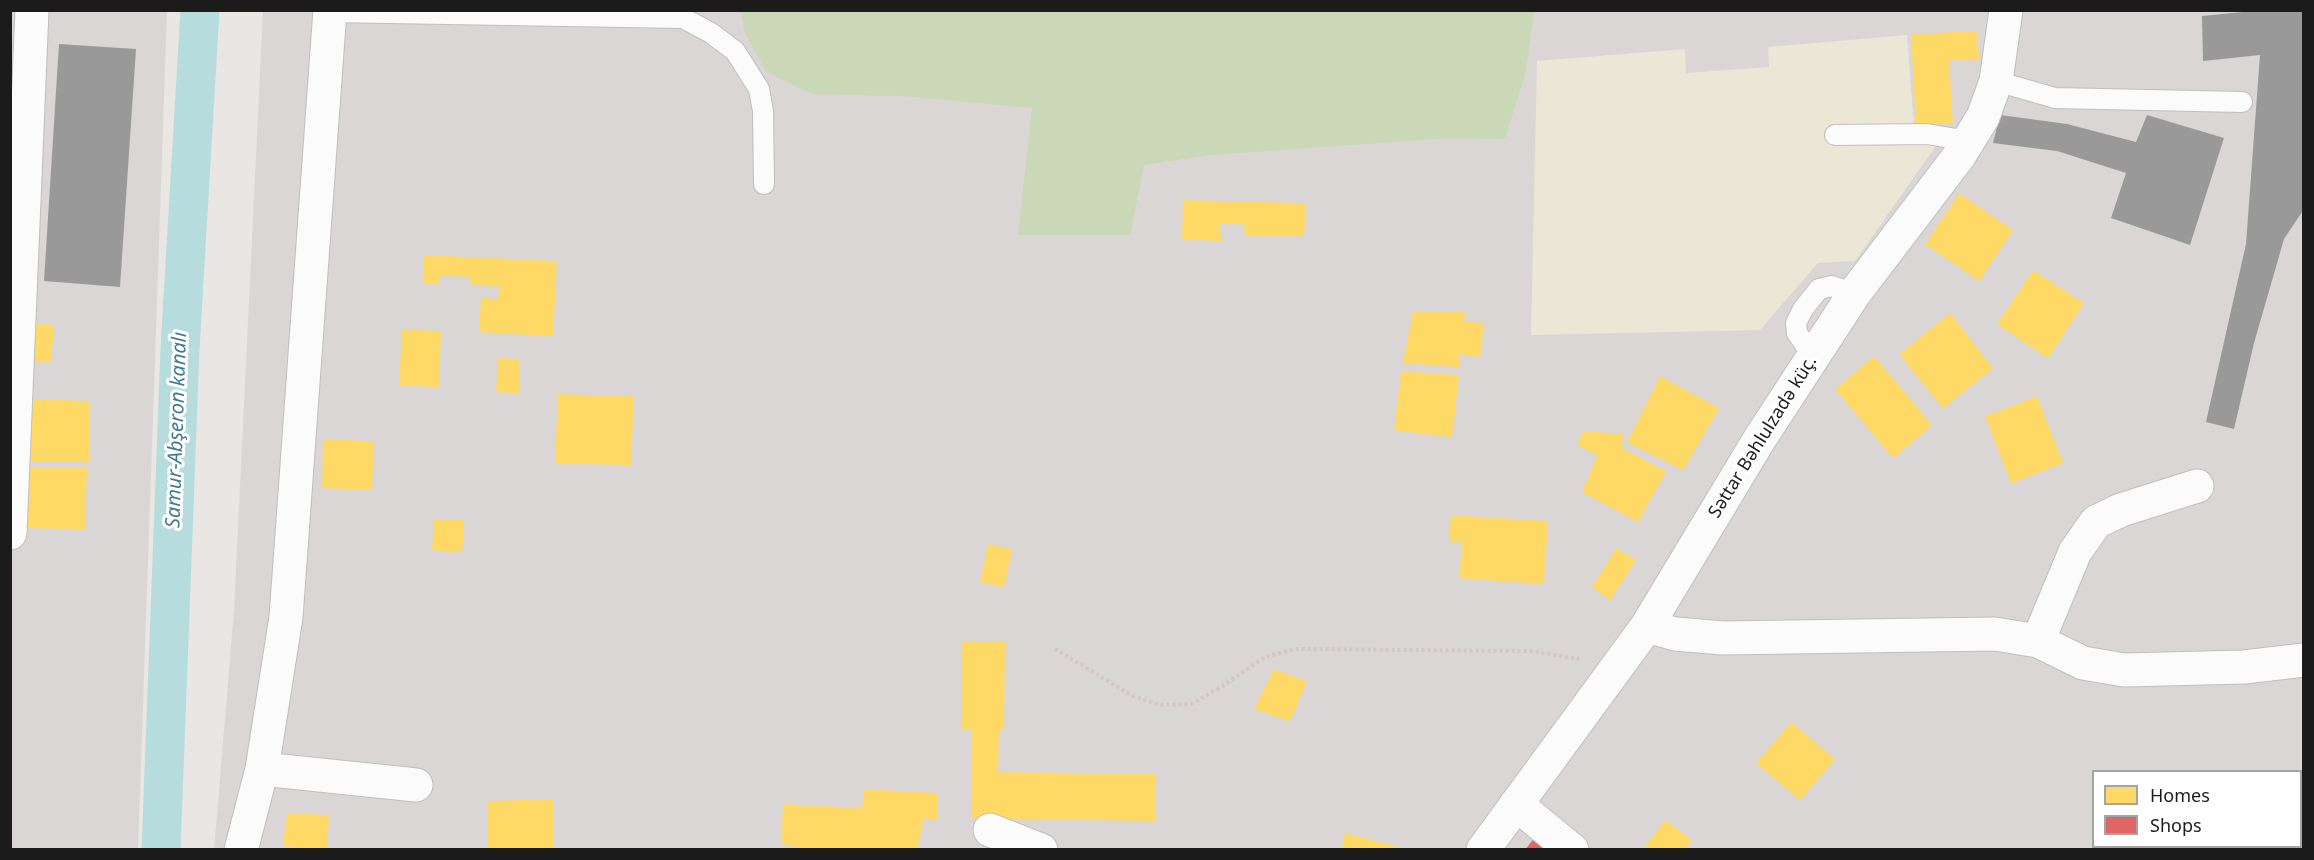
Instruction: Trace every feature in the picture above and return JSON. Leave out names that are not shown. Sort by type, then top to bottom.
[{"type":"street","points":[[10,533],[13,375],[32,10]]},
{"type":"street","name":"Səttar Bəhlulzadə küç.","points":[[1483,849],[1647,626],[1759,440],[1813,356],[1854,294],[1968,141],[1983,117],[1996,81],[2006,10]]},
{"type":"street","points":[[241,849],[262,769],[286,616],[330,11]]},
{"type":"street","points":[[2038,641],[2075,552],[2096,522],[2121,510],[2197,486]]},
{"type":"street","points":[[1647,626],[1675,634],[1723,638],[1995,634],[2038,641],[2083,663],[2124,670],[2244,667],[2304,660]]},
{"type":"street","points":[[262,769],[416,785]]},
{"type":"street","points":[[1516,804],[1572,849]]},
{"type":"street","points":[[990,830],[1041,849]]},
{"type":"lane","points":[[330,11],[683,18],[711,33],[735,51],[759,89],[763,111],[764,184]]},
{"type":"lane","points":[[1996,81],[2055,98],[2242,102]]},
{"type":"lane","points":[[1835,135],[1927,134],[1968,141]]},
{"type":"path","points":[[1055,649],[1131,695],[1159,705],[1191,704],[1221,687],[1264,657],[1295,650],[1532,651],[1566,654],[1615,669]]},
{"type":"shaded area","points":[[10,11],[167,11],[138,849],[11,849]]},
{"type":"shaded area","points":[[263,11],[2303,11],[2303,849],[214,850],[234,611]]},
{"type":"shaded area","points":[[1907,35],[1914,126],[1938,143],[1855,261],[1818,263],[1760,330],[1531,335],[1537,61],[1685,49],[1686,73],[1769,67],[1768,47]]},
{"type":"green space","points":[[741,10],[1534,11],[1526,71],[1505,139],[1450,138],[1210,155],[1144,165],[1130,235],[1018,235],[1032,108],[903,96],[812,94],[766,72],[744,31]]},
{"type":"building: Homes","points":[[1977,31],[1979,59],[1949,60],[1953,123],[1916,125],[1911,34]]},
{"type":"building: Homes","points":[[1959,193],[2013,230],[1979,281],[1925,244]]},
{"type":"building: Homes","points":[[1183,200],[1306,203],[1304,236],[1245,235],[1244,224],[1220,224],[1221,241],[1182,239]]},
{"type":"building: Homes","points":[[424,255],[557,261],[553,336],[479,332],[481,298],[498,299],[499,286],[470,284],[471,277],[439,275],[439,284],[423,283]]},
{"type":"building: Homes","points":[[2033,270],[2084,303],[2048,358],[1997,324]]},
{"type":"building: Homes","points":[[1413,311],[1465,311],[1464,321],[1484,323],[1480,357],[1460,354],[1459,367],[1403,363]]},
{"type":"building: Homes","points":[[1950,313],[1993,368],[1943,408],[1899,354]]},
{"type":"building: Homes","points":[[29,323],[54,325],[51,362],[29,360]]},
{"type":"building: Homes","points":[[402,329],[441,331],[439,387],[399,385]]},
{"type":"building: Homes","points":[[1874,356],[1932,425],[1893,458],[1835,389]]},
{"type":"building: Homes","points":[[498,358],[520,359],[519,393],[496,392]]},
{"type":"building: Homes","points":[[1401,371],[1459,375],[1452,437],[1394,430]]},
{"type":"building: Homes","points":[[1660,376],[1719,408],[1683,470],[1627,442]]},
{"type":"building: Homes","points":[[558,394],[634,396],[631,465],[555,463]]},
{"type":"building: Homes","points":[[2037,396],[2063,463],[2011,483],[1985,416]]},
{"type":"building: Homes","points":[[29,399],[90,401],[89,462],[27,461]]},
{"type":"building: Homes","points":[[1583,431],[1623,434],[1622,448],[1666,471],[1638,522],[1582,492],[1597,455],[1577,445]]},
{"type":"building: Homes","points":[[323,439],[374,441],[372,490],[322,488]]},
{"type":"building: Homes","points":[[25,467],[87,468],[85,529],[23,528]]},
{"type":"building: Homes","points":[[1451,515],[1548,521],[1544,584],[1459,578],[1462,542],[1449,541]]},
{"type":"building: Homes","points":[[434,519],[464,520],[462,552],[432,550]]},
{"type":"building: Homes","points":[[988,544],[1012,549],[1004,587],[980,582]]},
{"type":"building: Homes","points":[[1616,548],[1636,560],[1610,600],[1592,587]]},
{"type":"building: Homes","points":[[962,642],[1005,642],[1004,730],[999,730],[998,772],[1156,774],[1155,821],[971,818],[972,730],[961,729]]},
{"type":"building: Homes","points":[[1274,669],[1307,681],[1290,721],[1254,709]]},
{"type":"building: Homes","points":[[1791,722],[1835,759],[1800,800],[1756,763]]},
{"type":"building: Homes","points":[[864,789],[938,793],[937,820],[924,818],[917,850],[815,850],[781,844],[783,804],[862,808]]},
{"type":"building: Homes","points":[[553,799],[554,850],[487,850],[487,801]]},
{"type":"building: Homes","points":[[287,813],[329,815],[327,849],[283,846]]},
{"type":"building: Homes","points":[[1665,820],[1692,840],[1684,850],[1642,850]]},
{"type":"building: Homes","points":[[1345,833],[1404,848],[1403,850],[1341,850]]},
{"type":"building: Shops","points":[[1535,837],[1552,850],[1525,850]]},
{"type":"building: Industry","points":[[2263,10],[2304,10],[2304,209],[2284,239],[2254,343],[2234,429],[2206,422],[2246,244],[2260,55],[2203,61],[2202,16]]},
{"type":"building: Industry","points":[[59,44],[136,49],[120,287],[44,281]]},
{"type":"building: Industry","points":[[2000,115],[2067,124],[2136,142],[2147,115],[2224,138],[2190,245],[2111,218],[2126,173],[2057,151],[1993,143]]},
{"type":"waterway","name":"Samur-Abşeron kanalı","points":[[161,850],[180,349],[200,10]]}]
